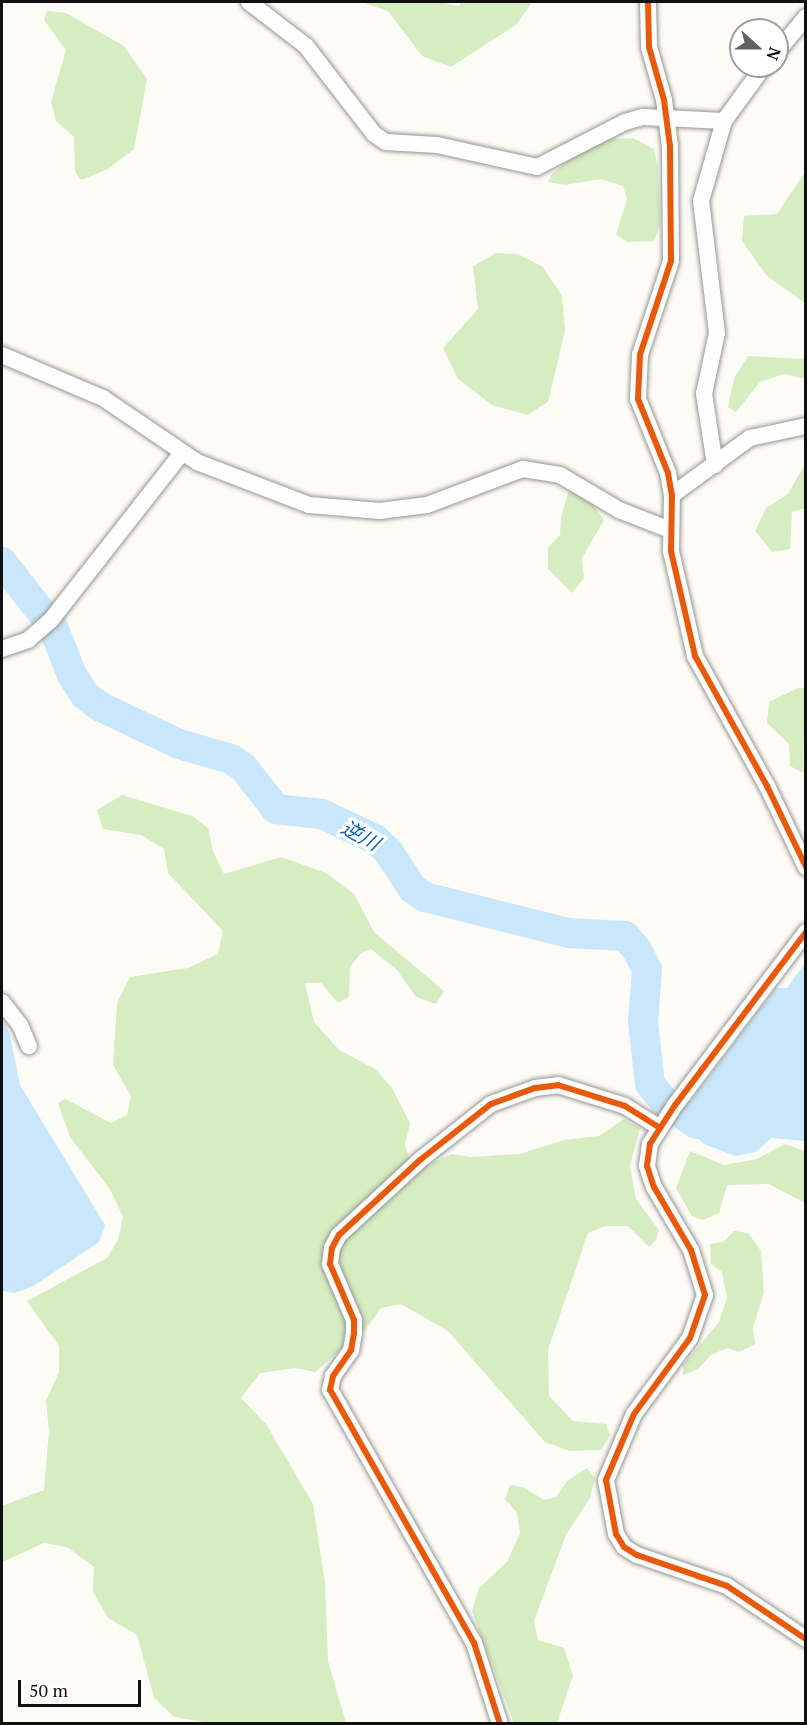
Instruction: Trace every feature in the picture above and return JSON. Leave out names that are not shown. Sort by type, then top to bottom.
[{"type":"street","points":[[249,2],[306,46],[374,134],[386,142],[437,145],[537,166],[625,122],[667,117],[724,121]]},
{"type":"street","points":[[648,2],[649,47],[667,117],[671,261],[636,376],[638,399],[668,473],[672,495],[670,530],[676,584],[695,656],[767,786],[806,867]]},
{"type":"street","points":[[789,38],[806,17]]},
{"type":"street","points":[[715,465],[704,394],[717,333],[701,201],[724,121],[755,78]]},
{"type":"street","points":[[2,355],[103,398],[182,453],[248,482],[328,508],[380,511],[427,505],[506,473],[540,471],[560,475],[618,510],[670,530]]},
{"type":"street","points":[[672,495],[763,433],[806,426]]},
{"type":"street","points":[[2,649],[28,640],[51,620],[182,453]]},
{"type":"street","points":[[806,932],[667,1116],[650,1144],[647,1166],[654,1187],[691,1250],[705,1295],[690,1338],[647,1394],[612,1458],[606,1495],[616,1534],[624,1547],[637,1555],[727,1586],[806,1639]]},
{"type":"street","points":[[2,1002],[20,1025],[29,1046]]},
{"type":"street","points":[[500,1724],[470,1634],[330,1390],[333,1376],[351,1350],[354,1333],[354,1320],[330,1264],[332,1248],[339,1235],[420,1160],[490,1104],[558,1085],[583,1090],[625,1106],[667,1116]]},
{"type":"green space","points":[[361,2],[438,2],[459,6],[462,2],[532,2],[517,24],[451,67],[422,56],[388,11]]},
{"type":"green space","points":[[47,11],[66,13],[124,46],[147,79],[134,149],[108,169],[81,180],[75,171],[74,137],[56,121],[51,102],[66,50],[44,20]]},
{"type":"green space","points":[[633,138],[654,149],[658,168],[660,225],[654,241],[627,242],[616,234],[627,199],[623,186],[601,179],[565,185],[548,182],[552,174],[577,153],[606,139]]},
{"type":"green space","points":[[805,172],[805,303],[767,276],[742,241],[744,216],[777,214]]},
{"type":"green space","points":[[496,253],[518,254],[543,267],[562,296],[565,331],[548,402],[527,415],[492,405],[458,379],[443,348],[478,309],[473,266]]},
{"type":"green space","points":[[805,355],[805,379],[784,374],[760,382],[736,412],[728,407],[734,378],[748,356],[803,359]]},
{"type":"green space","points":[[805,464],[805,508],[792,512],[790,549],[772,552],[755,531],[766,508],[788,494]]},
{"type":"green space","points":[[573,491],[593,505],[604,520],[582,558],[584,578],[572,593],[548,569],[548,548],[560,535],[561,517],[568,493]]},
{"type":"green space","points":[[798,688],[805,688],[803,773],[790,766],[789,744],[767,723],[769,702]]},
{"type":"green space","points":[[122,795],[192,816],[208,828],[213,851],[224,874],[281,857],[326,873],[354,894],[374,932],[444,991],[436,1004],[416,997],[397,970],[371,949],[361,953],[350,967],[349,997],[338,1003],[321,983],[305,983],[314,1022],[339,1050],[375,1069],[392,1088],[410,1123],[405,1145],[410,1160],[429,1164],[452,1154],[471,1157],[520,1154],[564,1140],[599,1136],[624,1119],[640,1128],[630,1166],[636,1199],[659,1230],[656,1240],[649,1247],[628,1226],[605,1226],[588,1233],[548,1350],[549,1396],[573,1421],[606,1424],[610,1435],[601,1450],[570,1451],[545,1442],[448,1331],[401,1304],[381,1308],[366,1329],[315,1372],[295,1368],[260,1373],[241,1398],[266,1424],[313,1504],[325,1583],[328,1661],[346,1723],[217,1724],[174,1717],[154,1698],[137,1635],[108,1618],[93,1592],[94,1567],[67,1547],[44,1543],[2,1562],[2,1506],[44,1490],[49,1431],[46,1401],[59,1372],[59,1346],[27,1301],[107,1258],[118,1240],[123,1217],[110,1189],[70,1137],[58,1103],[65,1099],[111,1123],[127,1115],[131,1096],[113,1065],[117,1003],[130,977],[188,968],[218,954],[223,931],[168,873],[164,849],[141,835],[103,829],[97,810]]},
{"type":"green space","points":[[785,1144],[805,1151],[805,1203],[769,1184],[727,1185],[719,1213],[703,1220],[692,1216],[676,1188],[690,1151],[724,1165],[757,1159]]},
{"type":"green space","points":[[734,1231],[748,1233],[761,1251],[764,1292],[753,1328],[755,1344],[739,1352],[727,1348],[711,1355],[698,1369],[683,1375],[683,1365],[719,1322],[727,1298],[722,1272],[711,1264],[710,1244],[723,1242]]},
{"type":"green space","points":[[587,1468],[595,1478],[590,1498],[566,1535],[534,1621],[538,1640],[564,1648],[573,1676],[557,1723],[514,1723],[472,1611],[479,1588],[507,1562],[520,1533],[517,1513],[505,1499],[510,1485],[525,1488],[544,1500],[556,1497],[567,1481]]},
{"type":"water","points":[[805,963],[805,1141],[771,1138],[756,1152],[735,1156],[704,1144],[677,1119],[776,988],[787,988]]},
{"type":"water","points":[[2,1016],[10,1035],[20,1085],[105,1225],[99,1242],[32,1287],[14,1293],[2,1291]]},
{"type":"waterway","name":"逆川","points":[[2,562],[53,627],[72,675],[85,695],[99,706],[179,744],[231,759],[243,767],[276,809],[322,814],[375,839],[388,851],[412,888],[425,897],[568,933],[625,936],[637,950],[647,970],[643,1022],[650,1084],[663,1100],[696,1124]]},
{"type":"cycle path","points":[[648,2],[649,47],[664,100],[670,146],[671,261],[640,355],[638,399],[668,473],[672,495],[671,551],[695,656],[767,786],[806,867]]},
{"type":"cycle path","points":[[806,932],[675,1105],[650,1144],[647,1166],[654,1187],[691,1250],[705,1295],[690,1338],[634,1414],[606,1480],[616,1534],[624,1547],[637,1555],[727,1586],[806,1639]]},
{"type":"cycle path","points":[[500,1724],[474,1643],[330,1390],[333,1376],[351,1350],[354,1333],[354,1320],[330,1264],[332,1248],[339,1235],[420,1160],[491,1104],[535,1088],[558,1085],[625,1106],[659,1127]]}]
